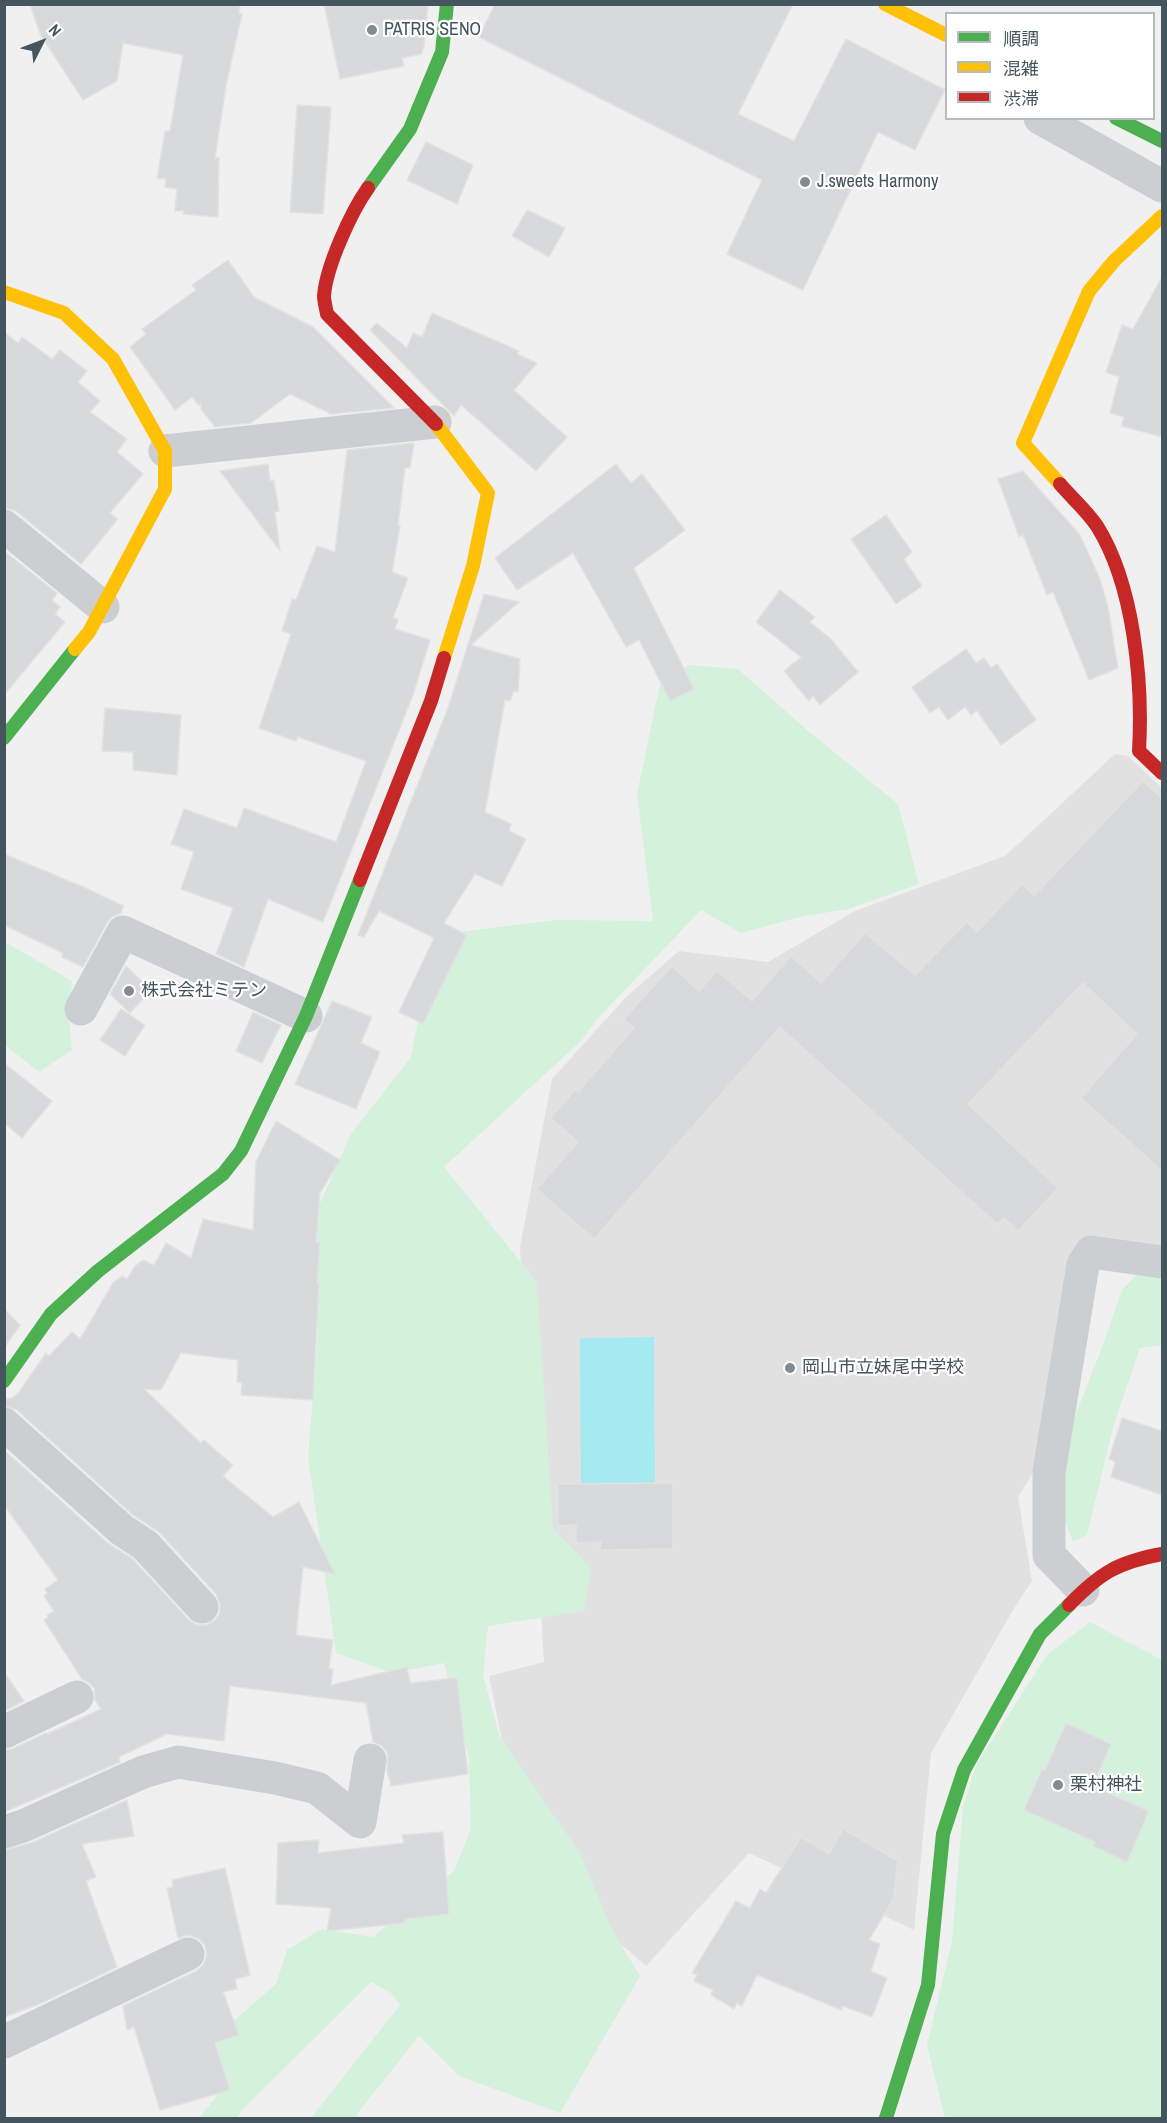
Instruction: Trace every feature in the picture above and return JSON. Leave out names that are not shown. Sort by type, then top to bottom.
[{"type":"street","points":[[4,1381],[51,1314],[98,1271],[223,1174],[241,1151],[306,1016],[431,701],[475,555],[488,493],[435,422],[327,314],[324,296],[333,260],[355,206],[410,129],[442,52],[447,4]]},
{"type":"street","points":[[885,4],[945,34]]},
{"type":"street","points":[[1044,120],[1162,186]]},
{"type":"street","points":[[1120,120],[1162,141]]},
{"type":"street","points":[[1162,216],[1130,245],[1089,291],[1023,443],[1094,523],[1110,551],[1126,603],[1138,680],[1142,729],[1139,751],[1162,773]]},
{"type":"street","points":[[4,292],[64,313],[113,359],[165,451],[165,489],[89,632],[4,738]]},
{"type":"street","points":[[165,451],[435,422]]},
{"type":"street","points":[[4,526],[103,606]]},
{"type":"street","points":[[81,1009],[123,932],[306,1016]]},
{"type":"street","points":[[1083,1590],[1049,1555],[1049,1472],[1083,1264],[1091,1252],[1162,1262]]},
{"type":"street","points":[[4,1424],[122,1530],[145,1545],[202,1607]]},
{"type":"street","points":[[886,2118],[928,1984],[943,1834],[964,1770],[1040,1634],[1083,1590],[1114,1567],[1136,1559],[1162,1554]]},
{"type":"street","points":[[4,1732],[77,1697]]},
{"type":"street","points":[[4,1832],[23,1827],[142,1772],[178,1762],[275,1778],[317,1788],[360,1822],[370,1760]]},
{"type":"street","points":[[4,2042],[188,1954]]},
{"type":"shaded area","name":"岡山市立妹尾中学校","points":[[1115,754],[1128,756],[1162,788],[1162,1248],[1085,1238],[1036,1468],[1018,1497],[1032,1581],[931,1753],[914,1930],[749,1853],[646,1966],[526,1861],[489,1676],[544,1662],[520,1247],[552,1079],[626,997],[679,951],[768,962],[855,911],[1005,856]]},
{"type":"green space","points":[[689,665],[738,669],[807,730],[898,804],[919,884],[849,909],[803,916],[741,933],[701,910],[597,1019],[582,1040],[444,1167],[537,1282],[553,1528],[591,1568],[584,1611],[488,1626],[483,1675],[500,1737],[580,1853],[611,1928],[640,1976],[560,2113],[459,2076],[419,2036],[356,2118],[311,2118],[400,2005],[391,1993],[371,1982],[241,2111],[237,2118],[199,2118],[217,2096],[218,2085],[195,2048],[231,2023],[276,1984],[287,1950],[322,1929],[373,1937],[454,1871],[471,1829],[469,1757],[444,1663],[392,1673],[336,1653],[308,1457],[318,1336],[308,1230],[351,1134],[411,1057],[435,935],[555,920],[653,921],[637,794],[660,684]]},
{"type":"green space","points":[[7,943],[72,981],[69,1017],[72,1050],[39,1072],[5,1045],[4,946]]},
{"type":"green space","points":[[1162,1270],[1162,1345],[1140,1348],[1114,1424],[1087,1535],[1073,1542],[1065,1521],[1061,1471],[1072,1424],[1122,1290],[1140,1271]]},
{"type":"green space","points":[[1090,1622],[1162,1660],[1162,2118],[945,2118],[927,2045],[952,1942],[963,1807],[977,1763],[1047,1655]]},
{"type":"water","points":[[654,1337],[655,1483],[581,1484],[580,1338]]},
{"type":"building","points":[[30,4],[240,4],[239,13],[242,14],[226,86],[215,158],[219,158],[218,217],[183,214],[184,211],[175,211],[177,189],[165,187],[166,179],[157,178],[165,131],[170,131],[183,55],[123,43],[117,81],[83,100],[40,34]]},
{"type":"building","name":"PATRIS SENO","points":[[324,4],[428,4],[424,47],[421,54],[402,58],[404,66],[340,79]]},
{"type":"building","points":[[495,4],[793,4],[738,114],[794,141],[846,39],[945,90],[915,150],[878,132],[803,290],[727,254],[762,180],[479,37]]},
{"type":"building","points":[[297,105],[331,107],[323,214],[290,212]]},
{"type":"building","points":[[426,142],[473,165],[457,204],[407,180]]},
{"type":"building","points":[[527,210],[565,228],[549,257],[512,236]]},
{"type":"building","points":[[228,260],[254,297],[313,327],[394,408],[331,414],[290,394],[251,423],[215,427],[201,409],[201,403],[199,406],[192,397],[175,410],[130,347],[146,334],[142,329],[196,290],[192,285]]},
{"type":"building","points":[[1162,277],[1162,437],[1121,426],[1124,417],[1110,413],[1119,377],[1106,372],[1122,325],[1133,329]]},
{"type":"building","points":[[432,313],[519,351],[517,354],[537,363],[514,390],[567,437],[536,471],[461,405],[454,416],[370,330],[377,323],[407,348],[413,333],[422,337]]},
{"type":"building","points":[[4,332],[18,343],[22,337],[52,359],[60,350],[87,371],[78,382],[100,401],[90,412],[127,439],[117,452],[143,474],[110,513],[118,519],[81,564],[16,511],[4,508]]},
{"type":"building","points":[[414,443],[410,468],[405,468],[398,525],[400,526],[392,572],[408,578],[393,618],[398,619],[395,629],[430,640],[413,695],[323,922],[268,899],[244,967],[216,954],[233,908],[181,889],[194,852],[171,844],[184,809],[237,828],[244,808],[336,842],[366,761],[298,737],[296,741],[259,728],[291,634],[282,631],[292,599],[296,600],[317,546],[335,552],[347,450]]},
{"type":"building","points":[[268,464],[270,481],[274,480],[279,511],[275,512],[280,551],[220,471]]},
{"type":"building","points":[[616,464],[631,483],[642,474],[685,530],[634,568],[694,689],[670,701],[639,640],[626,647],[573,553],[517,590],[495,558]]},
{"type":"building","points":[[1023,471],[1080,535],[1100,579],[1108,607],[1118,668],[1089,680],[1053,592],[1047,595],[1023,535],[1019,537],[998,479]]},
{"type":"building","points":[[886,515],[912,552],[904,559],[922,586],[896,604],[851,539]]},
{"type":"building","points":[[4,551],[57,593],[52,600],[60,607],[55,614],[65,622],[4,695]]},
{"type":"building","points":[[780,590],[815,617],[810,622],[831,639],[858,672],[820,705],[813,696],[809,701],[784,671],[801,657],[756,622]]},
{"type":"building","points":[[484,594],[519,602],[471,645],[520,659],[518,692],[514,691],[510,701],[505,700],[485,812],[511,824],[509,831],[526,839],[502,886],[475,874],[444,923],[467,935],[423,1024],[399,1012],[434,938],[379,911],[364,937],[358,935],[448,708]]},
{"type":"building","points":[[966,649],[976,663],[984,658],[991,668],[997,664],[1036,720],[1001,745],[977,711],[971,715],[965,707],[948,720],[939,707],[930,713],[912,687]]},
{"type":"building","points":[[105,708],[181,715],[177,775],[133,770],[133,752],[102,751]]},
{"type":"building","points":[[1143,781],[1162,799],[1162,1171],[1081,1098],[1137,1034],[1083,983],[968,1104],[1058,1188],[1018,1231],[1004,1218],[997,1224],[780,1027],[594,1239],[537,1189],[578,1142],[551,1118],[575,1090],[578,1092],[634,1028],[624,1019],[672,966],[699,991],[717,971],[752,1001],[791,956],[821,983],[865,933],[915,975],[967,922],[977,932],[1022,884],[1034,896]]},
{"type":"building","points":[[4,854],[124,906],[120,914],[112,917],[107,923],[83,967],[62,957],[63,953],[4,925]]},
{"type":"building","points":[[126,966],[155,994],[152,999],[146,996],[130,1013],[110,994]]},
{"type":"building","points":[[332,1001],[372,1017],[361,1043],[380,1052],[356,1109],[295,1084]]},
{"type":"building","points":[[121,1009],[145,1025],[125,1056],[100,1040]]},
{"type":"building","points":[[253,1012],[281,1025],[262,1063],[236,1051]]},
{"type":"building","points":[[4,1063],[52,1101],[22,1138],[4,1123]]},
{"type":"building","points":[[276,1121],[340,1160],[320,1193],[316,1242],[320,1242],[313,1400],[241,1395],[242,1383],[237,1382],[238,1360],[181,1353],[161,1390],[144,1389],[201,1443],[204,1440],[233,1465],[223,1476],[273,1517],[299,1502],[335,1574],[303,1567],[296,1635],[333,1640],[329,1668],[333,1669],[331,1685],[407,1667],[410,1683],[457,1678],[468,1774],[391,1786],[387,1771],[388,1754],[382,1746],[373,1742],[366,1703],[230,1686],[224,1741],[167,1734],[119,1757],[120,1762],[4,1812],[4,1750],[12,1749],[101,1709],[95,1700],[94,1688],[82,1679],[44,1620],[54,1611],[44,1596],[47,1593],[45,1589],[58,1580],[4,1505],[4,1450],[109,1544],[133,1559],[189,1620],[197,1625],[207,1625],[220,1613],[220,1604],[216,1594],[159,1532],[133,1515],[17,1410],[4,1406],[4,1399],[12,1398],[19,1392],[46,1353],[49,1356],[72,1332],[80,1339],[113,1283],[122,1276],[127,1279],[135,1266],[143,1260],[154,1265],[166,1243],[191,1258],[203,1219],[253,1230],[256,1162]]},
{"type":"building","points":[[4,1309],[20,1325],[4,1348]]},
{"type":"building","points":[[1122,1418],[1162,1431],[1162,1495],[1111,1477],[1115,1462],[1109,1459]]},
{"type":"building","points":[[673,1483],[673,1549],[600,1550],[601,1542],[576,1543],[576,1525],[558,1526],[558,1484]]},
{"type":"building","points":[[4,1672],[24,1701],[4,1711]]},
{"type":"building","name":"栗村神社","points":[[1066,1723],[1111,1744],[1093,1786],[1149,1811],[1127,1862],[1093,1846],[1095,1842],[1024,1810]]},
{"type":"building","points":[[127,1800],[134,1836],[82,1844],[96,1877],[86,1881],[117,1967],[37,2005],[4,2017],[4,1850],[31,1843]]},
{"type":"building","points":[[843,1829],[898,1861],[893,1900],[869,1940],[880,1944],[871,1971],[887,1978],[872,2017],[843,2006],[841,2010],[757,1975],[742,2006],[737,2003],[734,2009],[711,1995],[713,1990],[694,1981],[697,1975],[692,1973],[736,1901],[750,1908],[760,1889],[766,1893],[801,1837],[829,1854]]},
{"type":"building","points":[[443,1832],[449,1914],[405,1919],[405,1923],[327,1931],[331,1908],[276,1904],[278,1843],[319,1840],[318,1853],[404,1843],[402,1835]]},
{"type":"building","points":[[225,1868],[250,1975],[235,1979],[237,1989],[223,1992],[239,2035],[215,2043],[230,2090],[160,2110],[134,2027],[127,2030],[123,2006],[196,1971],[203,1965],[207,1955],[205,1945],[199,1939],[189,1935],[178,1938],[167,1888],[173,1887],[172,1880]]},
{"type":"traffic: fast","points":[[368,188],[410,129],[442,52],[447,4]]},
{"type":"traffic: fast","points":[[1120,120],[1162,141]]},
{"type":"traffic: fast","points":[[4,738],[75,649]]},
{"type":"traffic: fast","points":[[4,1381],[51,1314],[98,1271],[223,1174],[241,1151],[306,1016],[360,880]]},
{"type":"traffic: fast","points":[[886,2118],[928,1985],[943,1834],[964,1770],[1040,1634],[1069,1605]]},
{"type":"traffic: slow","points":[[885,4],[945,34]]},
{"type":"traffic: slow","points":[[1060,484],[1023,443],[1089,291],[1114,261],[1162,216]]},
{"type":"traffic: slow","points":[[4,292],[64,313],[113,359],[165,451],[165,489],[89,632],[75,649]]},
{"type":"traffic: slow","points":[[436,424],[488,493],[473,566],[444,658]]},
{"type":"traffic: jam","points":[[368,188],[347,225],[329,270],[324,296],[327,314],[436,424]]},
{"type":"traffic: jam","points":[[1060,484],[1097,526],[1120,576],[1128,605],[1137,665],[1139,751],[1162,773]]},
{"type":"traffic: jam","points":[[360,880],[431,701],[444,658]]},
{"type":"traffic: jam","points":[[1069,1605],[1090,1585],[1111,1570],[1133,1561],[1162,1554]]},
{"type":"place","name":"PATRIS SENO","points":[[372,30]]},
{"type":"place","name":"J.sweets Harmony","points":[[805,182]]},
{"type":"place","name":"株式会社ミテン","points":[[129,991]]},
{"type":"place","name":"岡山市立妹尾中学校","points":[[790,1368]]},
{"type":"place","name":"栗村神社","points":[[1058,1785]]}]
